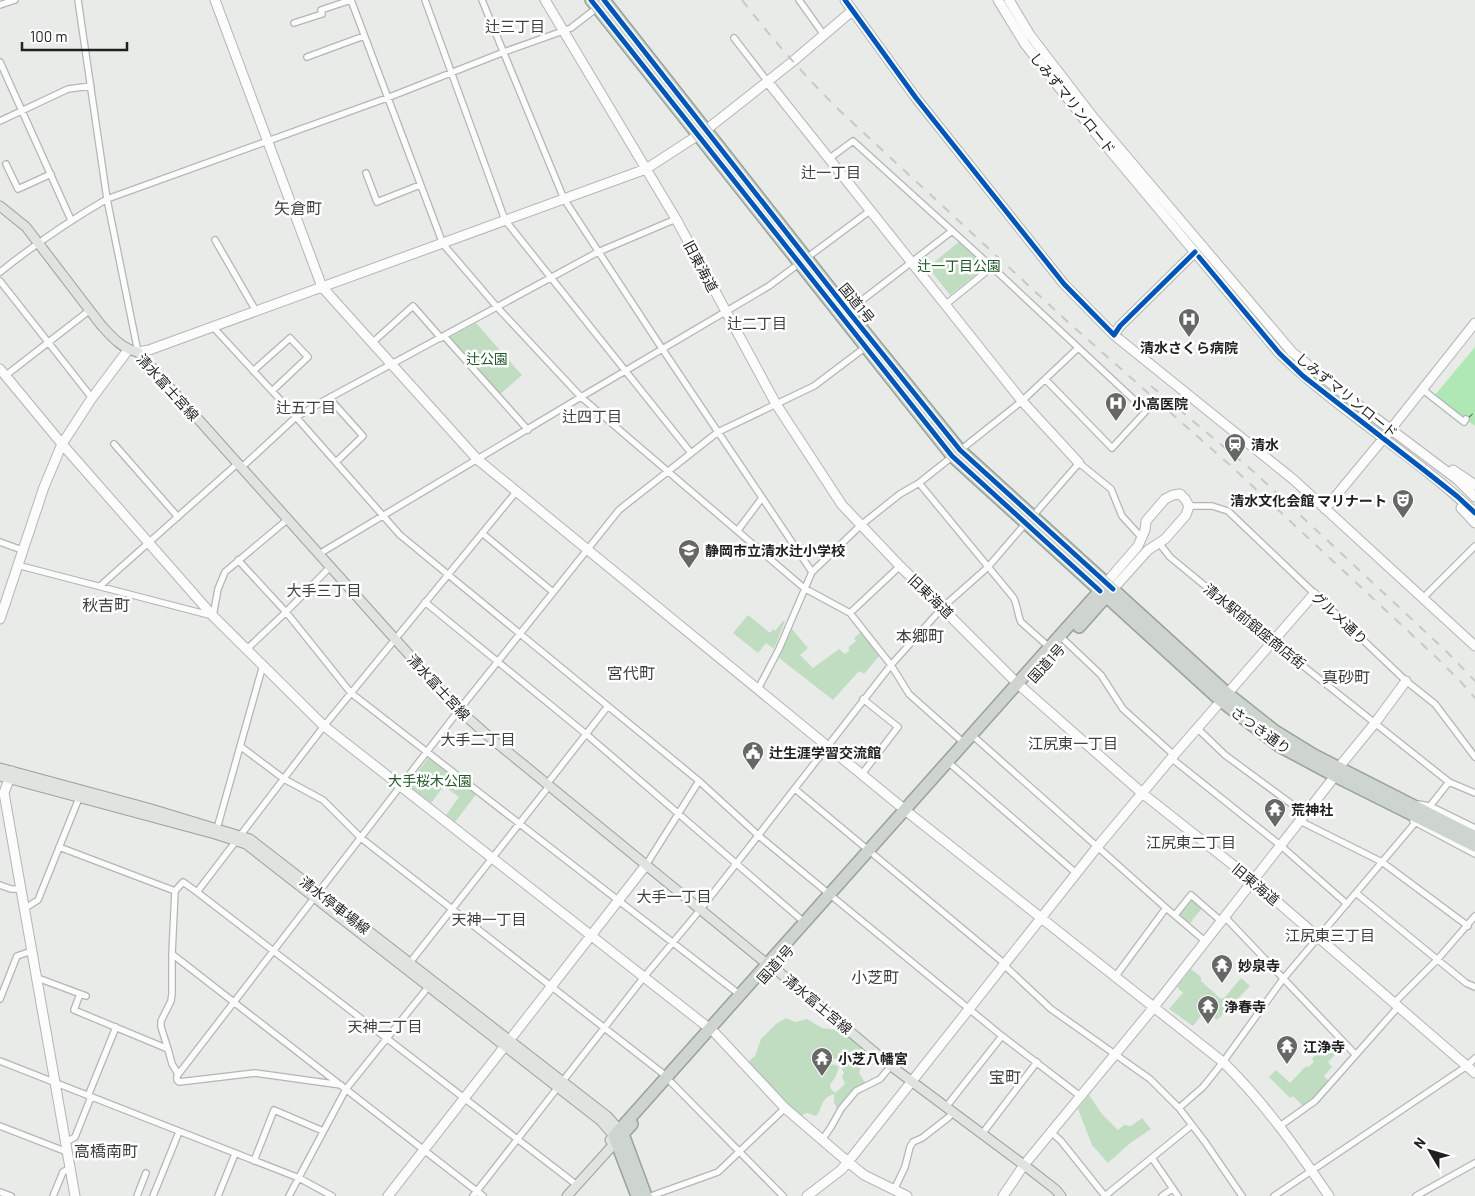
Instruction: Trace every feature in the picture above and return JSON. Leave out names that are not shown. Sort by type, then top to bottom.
[{"type":"highway","name":"国道1号","points":[[599,2],[956,453],[1106,590],[618,1135]]},
{"type":"highway","name":"国道1号","points":[[803,261],[848,311],[869,344]]},
{"type":"highway","name":"さつき通り","points":[[1106,590],[1224,697],[1337,772],[1423,815],[1475,837]]},
{"type":"highway","name":"国道1号","points":[[1021,686],[1050,648],[1062,639]]},
{"type":"highway","name":"さつき通り","points":[[1423,815],[1475,846]]},
{"type":"highway","name":"国道1号","points":[[712,1030],[739,994],[770,965],[804,922],[832,896]]},
{"type":"highway","points":[[618,1135],[637,1196]]},
{"type":"highway","points":[[618,1135],[646,1196]]},
{"type":"main road","name":"清水富士宮線","points":[[0,206],[26,227],[114,339],[128,350],[138,352],[460,710],[486,734],[891,1066],[1024,1164],[1056,1189],[1061,1196]]},
{"type":"main road","name":"清水停車場線","points":[[0,768],[7,775],[79,798],[216,831]]},
{"type":"main road","name":"清水停車場線","points":[[7,775],[239,838],[317,895],[507,1043],[618,1135]]},
{"type":"main road","name":"清水停車場線","points":[[407,966],[429,986],[507,1043]]},
{"type":"main road","points":[[560,1196],[618,1135]]},
{"type":"main road","points":[[567,1196],[618,1135]]},
{"type":"street","points":[[0,5],[16,0]]},
{"type":"street","points":[[78,0],[106,199],[138,352],[149,350],[213,327],[646,169],[702,133],[768,82],[852,11]]},
{"type":"street","points":[[215,0],[322,287],[477,460],[907,812],[1223,1062],[1241,1079],[1280,1126],[1329,1196]]},
{"type":"street","points":[[294,24],[322,14],[321,10],[351,0],[443,244],[581,397],[804,588],[850,612],[891,666],[909,694],[971,739],[1098,846],[1166,908],[1206,941]]},
{"type":"street","points":[[425,0],[506,220],[691,453]]},
{"type":"street","points":[[482,0],[564,199],[812,572]]},
{"type":"street","name":"旧東海道","points":[[545,0],[676,219],[776,404],[834,493],[861,525],[1021,686],[1142,793],[1252,880],[1475,1073]]},
{"type":"street","points":[[799,0],[824,35]]},
{"type":"street","points":[[845,0],[916,98],[1064,284],[1114,335],[1264,455],[1475,646]]},
{"type":"street","name":"しみずマリンロード","points":[[998,0],[1025,44],[1087,123],[1279,353],[1303,376],[1458,497],[1475,513]]},
{"type":"street","name":"しみずマリンロード","points":[[1009,0],[1030,35],[1093,117],[1292,352],[1390,430],[1458,480],[1475,496]]},
{"type":"street","points":[[0,272],[71,220],[106,199],[387,98],[504,52],[564,31],[571,28],[599,2]]},
{"type":"street","points":[[307,57],[364,36]]},
{"type":"street","points":[[734,38],[1022,402],[1079,463],[1111,489],[1122,516],[1142,538]]},
{"type":"street","points":[[0,62],[71,220]]},
{"type":"street","points":[[0,121],[68,89],[91,86]]},
{"type":"street","points":[[830,158],[852,141],[992,267],[1146,411],[1112,448],[1046,380]]},
{"type":"street","points":[[6,164],[18,190],[51,174]]},
{"type":"street","points":[[366,173],[377,202],[420,185]]},
{"type":"street","points":[[319,554],[769,286],[871,210]]},
{"type":"street","points":[[100,586],[296,417],[598,252],[676,219]]},
{"type":"street","points":[[848,311],[952,232]]},
{"type":"street","points":[[215,240],[256,311]]},
{"type":"street","points":[[1114,335],[1120,326],[1195,252]]},
{"type":"street","points":[[946,306],[992,267]]},
{"type":"street","points":[[0,282],[92,398]]},
{"type":"street","points":[[372,343],[413,306],[528,430]]},
{"type":"street","points":[[90,310],[48,342],[3,372],[62,444],[213,616],[324,726],[712,1030],[785,1108],[864,1175],[907,1196]]},
{"type":"street","points":[[1325,509],[1383,440],[1475,323]]},
{"type":"street","points":[[213,327],[296,417],[400,535],[699,781],[759,836],[1002,1036],[1080,1096]]},
{"type":"street","points":[[253,371],[290,338],[308,357],[272,391]]},
{"type":"street","points":[[344,1087],[255,1073],[179,1082],[177,1080],[178,1074],[427,752],[619,510],[718,432],[814,386],[869,344]]},
{"type":"street","points":[[758,689],[779,649],[812,572],[861,525],[900,494],[919,483],[1022,402],[1078,348]]},
{"type":"street","points":[[0,619],[44,487],[62,444],[92,398],[128,350]]},
{"type":"street","points":[[1422,389],[1464,422],[1466,419]]},
{"type":"street","points":[[329,398],[364,436],[336,462]]},
{"type":"street","points":[[114,444],[178,517]]},
{"type":"street","points":[[1422,454],[1450,468],[1475,485]]},
{"type":"street","points":[[475,1194],[644,977],[759,836],[891,666],[943,607],[988,567],[1079,463]]},
{"type":"street","points":[[1429,474],[1475,522]]},
{"type":"street","points":[[919,483],[1016,601],[1021,622],[1050,648]]},
{"type":"street","points":[[197,892],[324,726],[516,492]]},
{"type":"street","points":[[1180,494],[1189,506],[1186,515],[1159,543],[1148,550],[1106,590],[1138,546],[1146,521],[1168,496],[1180,494]]},
{"type":"street","points":[[738,530],[762,498]]},
{"type":"street","name":"グルメ通り","points":[[1189,506],[1212,506],[1228,511],[1406,680],[1435,704],[1475,758]]},
{"type":"street","points":[[213,616],[218,589],[225,572],[288,519]]},
{"type":"street","points":[[482,534],[553,592]]},
{"type":"street","points":[[0,542],[22,550]]},
{"type":"street","name":"清水駅前銀座商店街","points":[[1159,543],[1170,557],[1448,782],[1475,793]]},
{"type":"street","points":[[1423,598],[1475,546]]},
{"type":"street","points":[[238,560],[286,612],[351,693],[739,994]]},
{"type":"street","points":[[17,565],[213,616]]},
{"type":"street","points":[[247,649],[330,566]]},
{"type":"street","points":[[850,612],[900,566]]},
{"type":"street","points":[[807,1196],[841,1170],[848,1162],[1098,846],[1172,756],[1314,594]]},
{"type":"street","points":[[426,602],[679,812],[804,922]]},
{"type":"street","points":[[1062,639],[1101,675],[1123,709],[1172,756],[1280,845],[1347,904]]},
{"type":"street","points":[[216,831],[263,665]]},
{"type":"street","points":[[1005,1195],[1024,1164],[1154,1007],[1375,723],[1406,680]]},
{"type":"street","points":[[862,774],[898,727],[864,699]]},
{"type":"street","points":[[407,966],[608,706]]},
{"type":"street","points":[[1197,728],[1225,755],[1302,817],[1382,862],[1468,926]]},
{"type":"street","points":[[240,746],[284,779],[323,800],[361,838],[668,1079],[783,1196]]},
{"type":"street","points":[[950,763],[1076,873]]},
{"type":"street","points":[[7,775],[4,793],[75,1196]]},
{"type":"street","points":[[388,1196],[646,865],[699,781]]},
{"type":"street","points":[[1179,1108],[1203,1087],[1283,979],[1423,815],[1448,782]]},
{"type":"street","points":[[795,789],[871,851],[1004,965],[1051,1009],[1150,1080],[1179,1108],[1242,1196]]},
{"type":"street","points":[[24,909],[38,900],[79,798]]},
{"type":"street","points":[[1423,815],[1475,828]]},
{"type":"street","points":[[1423,815],[1475,854]]},
{"type":"street","points":[[59,847],[175,890]]},
{"type":"street","points":[[178,1074],[172,1064],[161,1027],[172,994],[175,890],[183,882],[573,1182]]},
{"type":"street","points":[[0,885],[11,889],[21,889]]},
{"type":"street","points":[[1356,893],[1466,983],[1475,987]]},
{"type":"street","points":[[1175,915],[1191,895],[1223,919],[1355,1054]]},
{"type":"street","points":[[1115,977],[1166,908]]},
{"type":"street","points":[[1280,1126],[1315,1101],[1475,916]]},
{"type":"street","points":[[0,999],[17,956],[32,952]]},
{"type":"street","points":[[172,954],[424,1150],[475,1194],[483,1196]]},
{"type":"street","points":[[36,977],[86,996]]},
{"type":"street","points":[[289,1196],[344,1087],[429,986]]},
{"type":"street","points":[[80,994],[74,1010],[168,1048]]},
{"type":"street","points":[[66,1142],[75,1137],[116,1027]]},
{"type":"street","points":[[894,1190],[905,1167],[913,1142],[922,1138],[950,1110],[1002,1036]]},
{"type":"street","points":[[1275,1196],[1467,1066],[1475,1058]]},
{"type":"street","points":[[0,1061],[299,1178],[332,1196]]},
{"type":"street","points":[[982,1134],[1037,1062]]},
{"type":"street","points":[[822,1140],[841,1108],[856,1091],[880,1080],[891,1066]]},
{"type":"street","points":[[651,1196],[703,1179],[718,1172],[785,1108]]},
{"type":"street","points":[[254,1161],[274,1110],[323,1131]]},
{"type":"street","points":[[1051,1132],[1061,1141],[1105,1196],[1192,1125]]},
{"type":"street","points":[[0,1126],[67,1152]]},
{"type":"street","points":[[153,1196],[179,1132]]},
{"type":"street","points":[[218,1196],[235,1154]]},
{"type":"street","points":[[1152,1158],[1178,1196]]},
{"type":"street","points":[[1416,1196],[1475,1162]]},
{"type":"street","points":[[53,1196],[62,1172],[70,1168]]},
{"type":"street","points":[[137,1196],[146,1173]]},
{"type":"street","points":[[1162,1196],[1172,1188]]},
{"type":"street","points":[[0,1192],[11,1196]]},
{"type":"green space","name":"辻一丁目公園","points":[[960,241],[985,264],[984,268],[950,295],[928,267]]},
{"type":"green space","name":"辻公園","points":[[476,323],[522,375],[499,395],[448,338]]},
{"type":"green space","points":[[748,615],[770,633],[773,629],[775,631],[785,621],[774,649],[766,643],[758,653],[733,633]]},
{"type":"green space","points":[[792,629],[808,648],[800,655],[813,668],[839,649],[845,654],[850,650],[848,648],[856,641],[854,638],[861,632],[879,656],[864,674],[859,671],[833,700],[779,658]]},
{"type":"green space","name":"大手桜木公園","points":[[430,756],[478,792],[455,822],[446,815],[459,797],[444,786],[431,803],[407,785]]},
{"type":"green space","points":[[1192,898],[1203,907],[1190,923],[1179,914]]},
{"type":"green space","points":[[1191,969],[1221,999],[1225,997],[1241,978],[1250,986],[1217,1020],[1209,1013],[1206,1015],[1203,1013],[1193,1026],[1169,1009],[1183,993],[1177,987]]},
{"type":"green space","points":[[786,1018],[795,1022],[807,1019],[822,1028],[842,1031],[866,1052],[868,1057],[862,1063],[859,1073],[866,1084],[837,1109],[834,1102],[834,1094],[824,1100],[816,1116],[807,1113],[796,1117],[747,1065],[755,1056],[761,1039],[776,1024]],"holes":[[[824,1058],[840,1059],[844,1073],[842,1077],[845,1084],[835,1093],[830,1085],[839,1067],[826,1064]]]},
{"type":"green space","points":[[1328,1047],[1335,1055],[1328,1062],[1332,1067],[1324,1076],[1329,1081],[1314,1098],[1303,1106],[1293,1096],[1290,1098],[1269,1077],[1276,1070],[1290,1083],[1306,1066],[1308,1067],[1314,1062],[1312,1059],[1318,1052],[1321,1055]]},
{"type":"green space","points":[[1089,1095],[1102,1114],[1118,1130],[1124,1125],[1131,1126],[1142,1118],[1151,1129],[1129,1144],[1108,1163],[1092,1145],[1078,1109]]},
{"type":"shaded area","points":[[1475,347],[1475,426],[1435,395]]},
{"type":"ferry route","points":[[1468,418],[1475,412]]},
{"type":"railway","points":[[742,0],[813,84],[839,110],[1069,323],[1231,466],[1438,659],[1475,698]]},
{"type":"railway","points":[[1151,386],[1254,472],[1447,652],[1475,681]]},
{"type":"cycle path","points":[[591,0],[952,456],[1100,591]]},
{"type":"cycle path","points":[[604,0],[848,311],[960,450],[1113,589]]},
{"type":"cycle path","points":[[845,0],[916,98],[1064,284],[1114,335],[1120,326],[1195,252]]},
{"type":"cycle path","points":[[1199,257],[1279,353],[1303,376],[1458,497],[1475,513]]},
{"type":"place","name":"清水さくら病院","points":[[1189,338]]},
{"type":"place","name":"小高医院","points":[[1116,422]]},
{"type":"place","name":"清水","points":[[1235,463]]},
{"type":"place","name":"清水文化会館 マリナート","points":[[1403,519]]},
{"type":"place","name":"静岡市立清水辻小学校","points":[[689,569]]},
{"type":"place","name":"辻生涯学習交流館","points":[[753,771]]},
{"type":"place","name":"荒神社","points":[[1275,828]]},
{"type":"place","name":"妙泉寺","points":[[1222,984]]},
{"type":"place","name":"浄春寺","points":[[1208,1025]]},
{"type":"place","name":"江浄寺","points":[[1287,1065]]},
{"type":"place","name":"小芝八幡宮","points":[[822,1077]]},
{"type":"district","name":"辻三丁目","points":[[515,26]]},
{"type":"district","name":"辻一丁目","points":[[831,172]]},
{"type":"district","name":"矢倉町","points":[[298,207]]},
{"type":"district","name":"辻二丁目","points":[[757,323]]},
{"type":"district","name":"辻五丁目","points":[[306,407]]},
{"type":"district","name":"辻四丁目","points":[[592,416]]},
{"type":"district","name":"大手三丁目","points":[[324,590]]},
{"type":"district","name":"秋吉町","points":[[106,604]]},
{"type":"district","name":"本郷町","points":[[920,635]]},
{"type":"district","name":"宮代町","points":[[631,672]]},
{"type":"district","name":"真砂町","points":[[1346,676]]},
{"type":"district","name":"大手二丁目","points":[[478,739]]},
{"type":"district","name":"江尻東一丁目","points":[[1073,743]]},
{"type":"district","name":"江尻東二丁目","points":[[1191,842]]},
{"type":"district","name":"大手一丁目","points":[[674,896]]},
{"type":"district","name":"天神一丁目","points":[[489,919]]},
{"type":"district","name":"江尻東三丁目","points":[[1330,935]]},
{"type":"district","name":"小芝町","points":[[875,976]]},
{"type":"district","name":"天神二丁目","points":[[385,1026]]},
{"type":"district","name":"宝町","points":[[1005,1076]]},
{"type":"district","name":"高橋南町","points":[[106,1150]]}]
